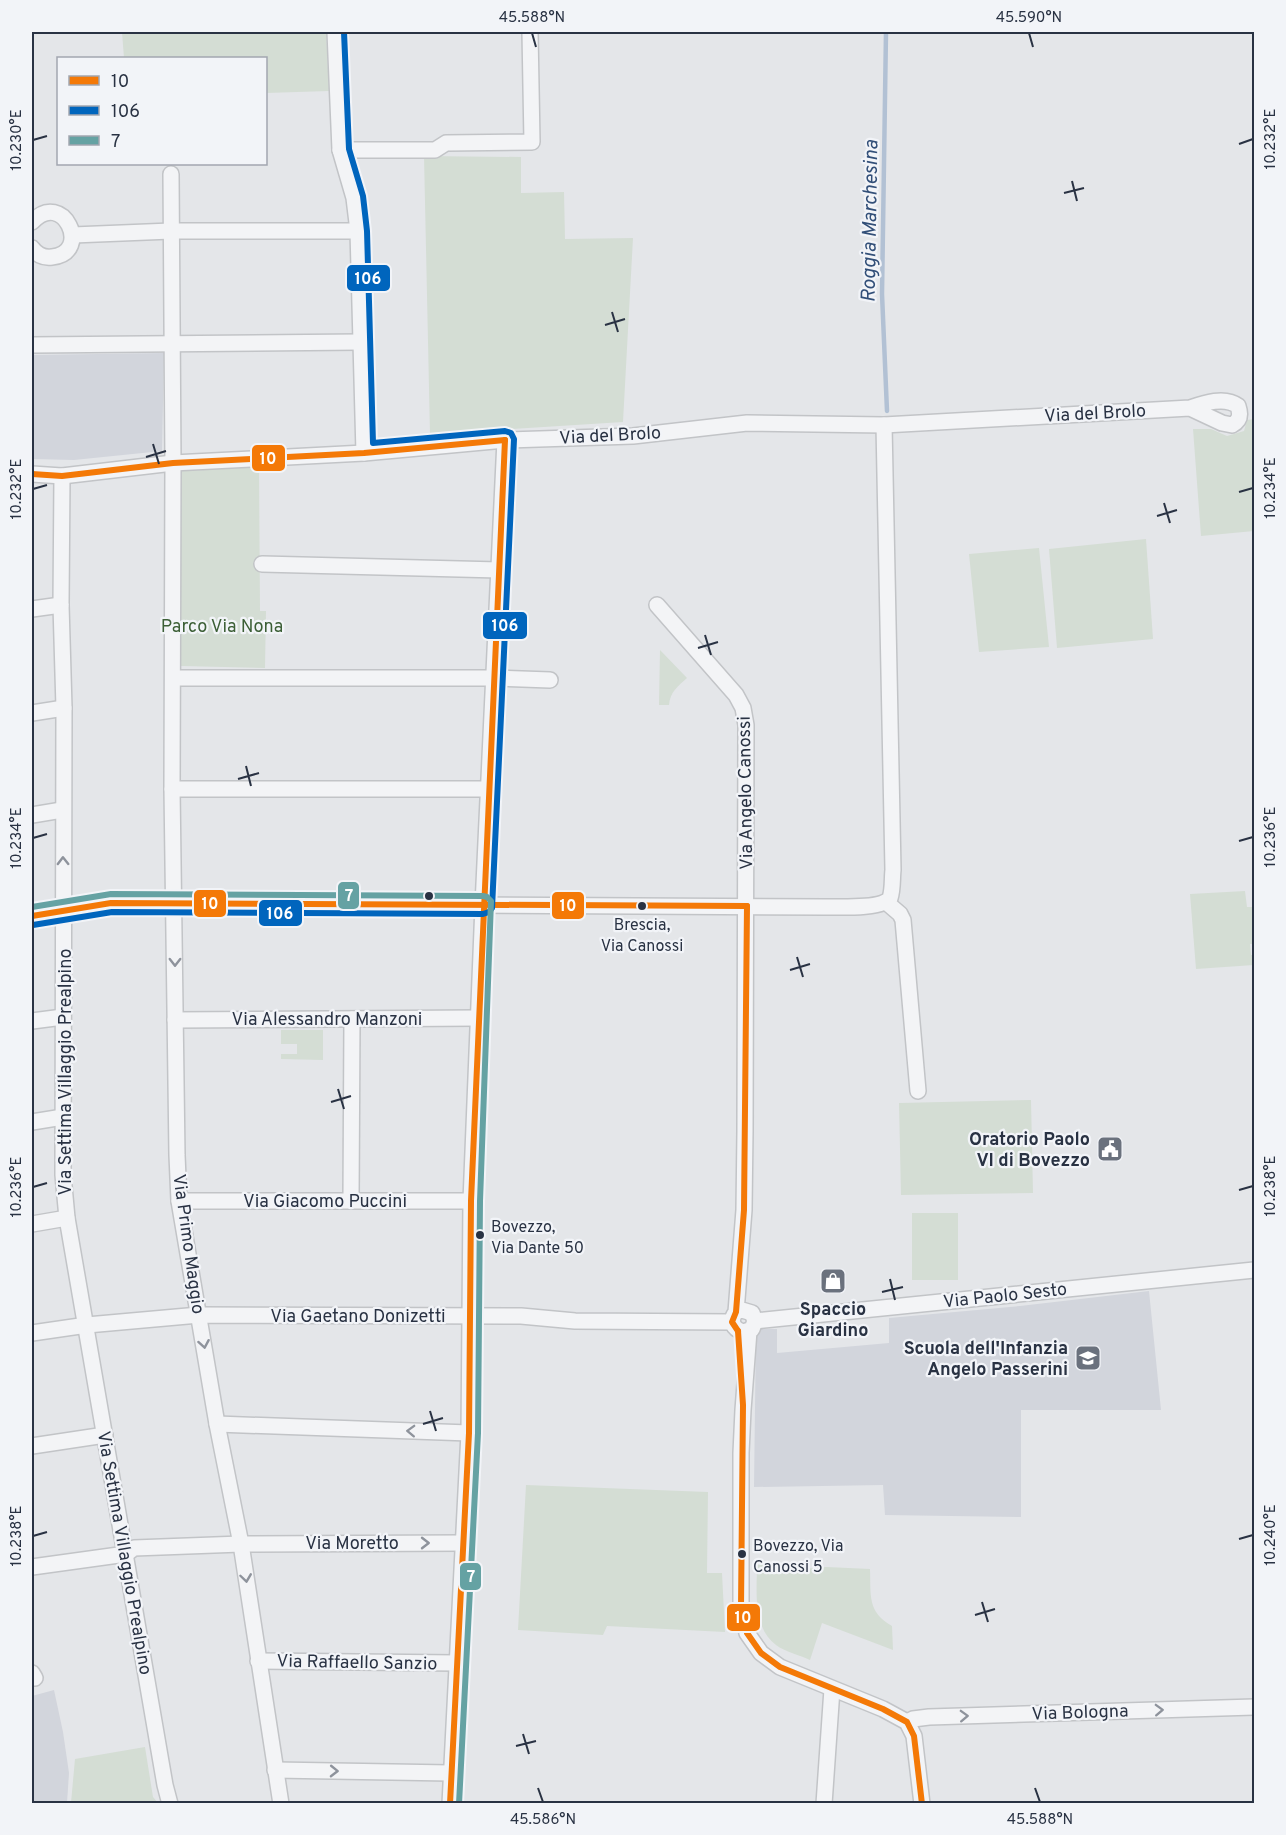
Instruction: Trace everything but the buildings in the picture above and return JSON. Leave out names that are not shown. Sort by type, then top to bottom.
[{"type":"street","points":[[335,32],[340,150],[354,198],[358,231],[364,453]]},
{"type":"street","points":[[340,150],[435,150],[446,143],[532,142],[530,32]]},
{"type":"street","name":"Via Primo Maggio","points":[[171,174],[172,789],[179,1201],[217,1424],[241,1544],[281,1803]]},
{"type":"street","points":[[32,222],[42,213],[56,213],[68,221],[73,235],[68,249],[56,257],[48,258],[32,253]]},
{"type":"street","points":[[73,235],[171,231],[358,231]]},
{"type":"street","points":[[32,345],[360,342]]},
{"type":"street","name":"Via del Brolo","points":[[32,474],[62,476],[173,463],[364,453],[505,440],[633,436],[747,423],[884,425],[1190,408]]},
{"type":"street","points":[[882,904],[890,898],[893,870],[884,425]]},
{"type":"street","points":[[450,1803],[469,1432],[471,1201],[505,440]]},
{"type":"street","name":"Via Settima Villaggio Prealpino","points":[[62,476],[63,1175],[67,1218],[165,1785],[170,1803]]},
{"type":"street","points":[[262,564],[499,570]]},
{"type":"street","name":"Via Angelo Canossi","points":[[657,604],[736,695],[743,708],[746,725],[747,906],[741,1607],[747,1633],[761,1653],[780,1667],[883,1709],[907,1722]]},
{"type":"street","points":[[32,609],[61,605]]},
{"type":"street","points":[[173,678],[550,680]]},
{"type":"street","points":[[32,713],[64,708]]},
{"type":"street","points":[[172,789],[488,789]]},
{"type":"street","points":[[32,815],[62,810]]},
{"type":"street","points":[[32,916],[111,903],[826,907],[882,904],[900,914],[903,920],[908,956],[918,1091]]},
{"type":"street","points":[[32,1021],[63,1017]]},
{"type":"street","points":[[351,1200],[352,1018]]},
{"type":"street","name":"Via Alessandro Manzoni","points":[[175,1020],[478,1018]]},
{"type":"street","points":[[32,1122],[63,1117]]},
{"type":"street","name":"Via Giacomo Puccini","points":[[179,1201],[471,1201]]},
{"type":"street","points":[[32,1224],[67,1218]]},
{"type":"street","name":"Via Paolo Sesto","points":[[743,1321],[1254,1270]]},
{"type":"street","name":"Via Gaetano Donizetti","points":[[32,1334],[87,1325],[199,1315],[520,1316],[575,1321],[743,1321]]},
{"type":"street","points":[[217,1424],[469,1432]]},
{"type":"street","points":[[32,1446],[105,1435]]},
{"type":"street","name":"Via Moretto","points":[[241,1544],[463,1543]]},
{"type":"street","points":[[32,1567],[126,1554],[134,1548],[241,1544]]},
{"type":"street","name":"Via Raffaello Sanzio","points":[[258,1661],[457,1663]]},
{"type":"street","points":[[824,1803],[832,1689]]},
{"type":"street","name":"Via Bologna","points":[[907,1722],[929,1717],[1254,1707]]},
{"type":"street","points":[[907,1722],[914,1736],[922,1803]]},
{"type":"street","points":[[275,1770],[450,1773]]},
{"type":"shaded area","points":[[164,353],[162,451],[74,460],[32,459],[32,355]]},
{"type":"shaded area","points":[[1149,1291],[1161,1410],[1021,1410],[1021,1517],[885,1515],[883,1485],[754,1487],[756,1329],[777,1329],[777,1353],[889,1343],[889,1318]]},
{"type":"shaded area","points":[[54,1690],[69,1773],[67,1803],[32,1803],[32,1696]]},
{"type":"green space","points":[[122,32],[326,32],[329,91],[267,93],[267,57],[124,57]]},
{"type":"green space","points":[[424,156],[521,157],[521,193],[564,192],[565,239],[633,238],[623,422],[430,434]]},
{"type":"green space","points":[[1254,419],[1254,531],[1201,536],[1193,429],[1211,429],[1227,436],[1244,431],[1247,420]]},
{"type":"green space","name":"Parco Via Nona","points":[[259,467],[260,611],[266,611],[265,668],[181,666],[181,471]]},
{"type":"green space","points":[[1146,539],[1153,639],[1057,648],[1049,549]]},
{"type":"green space","points":[[1039,548],[1049,647],[979,652],[969,554]]},
{"type":"green space","points":[[660,650],[687,678],[673,693],[669,705],[659,705]]},
{"type":"green space","points":[[1245,891],[1247,907],[1254,907],[1254,944],[1250,944],[1251,955],[1254,955],[1254,965],[1196,969],[1190,894]]},
{"type":"green space","points":[[281,1030],[323,1030],[323,1060],[281,1059],[281,1054],[297,1054],[297,1044],[281,1044]]},
{"type":"green space","points":[[1031,1100],[1033,1193],[901,1195],[899,1103]]},
{"type":"green space","points":[[912,1213],[958,1213],[958,1280],[912,1280]]},
{"type":"green space","points":[[526,1485],[708,1492],[707,1573],[722,1573],[725,1632],[607,1626],[603,1635],[518,1630]]},
{"type":"green space","points":[[786,1563],[788,1568],[793,1570],[826,1567],[870,1569],[872,1602],[878,1615],[892,1626],[893,1650],[822,1623],[810,1660],[776,1645],[768,1637],[759,1619],[757,1565]]},
{"type":"green space","points":[[145,1747],[153,1797],[158,1803],[71,1803],[75,1759]]},
{"type":"waterway","name":"Roggia Marchesina","points":[[886,32],[882,294],[887,411]]},
{"type":"transit line","name":"106","points":[[33,925],[112,912],[483,914],[492,908],[514,439],[511,433],[505,431],[373,443],[367,231],[363,196],[349,149],[344,32]]},
{"type":"transit line","name":"10","points":[[32,474],[62,476],[173,463],[364,453],[505,440]]},
{"type":"transit line","name":"10","points":[[450,1804],[469,1433],[471,1201],[505,440]]},
{"type":"transit line","name":"7","points":[[32,907],[111,894],[483,896],[491,901],[480,1201],[478,1433],[459,1804]]},
{"type":"transit line","name":"10","points":[[32,916],[111,903],[747,906]]},
{"type":"transit line","name":"10","points":[[738,1331],[732,1322],[736,1312],[744,1210],[747,906]]},
{"type":"transit line","name":"10","points":[[738,1331],[743,1405],[741,1607],[747,1633],[761,1653],[780,1667],[883,1709],[907,1722],[914,1736],[922,1804]]},
{"type":"place","name":"Brescia, Via Canossi","points":[[642,906]]},
{"type":"place","name":"Oratorio Paolo VI di Bovezzo","points":[[1110,1149]]},
{"type":"place","name":"Bovezzo, Via Dante 50","points":[[480,1235]]},
{"type":"place","name":"Spaccio Giardino","points":[[833,1281]]},
{"type":"place","name":"Scuola dell'Infanzia Angelo Passerini","points":[[1088,1358]]},
{"type":"place","name":"Bovezzo, Via Canossi 5","points":[[742,1554]]}]
